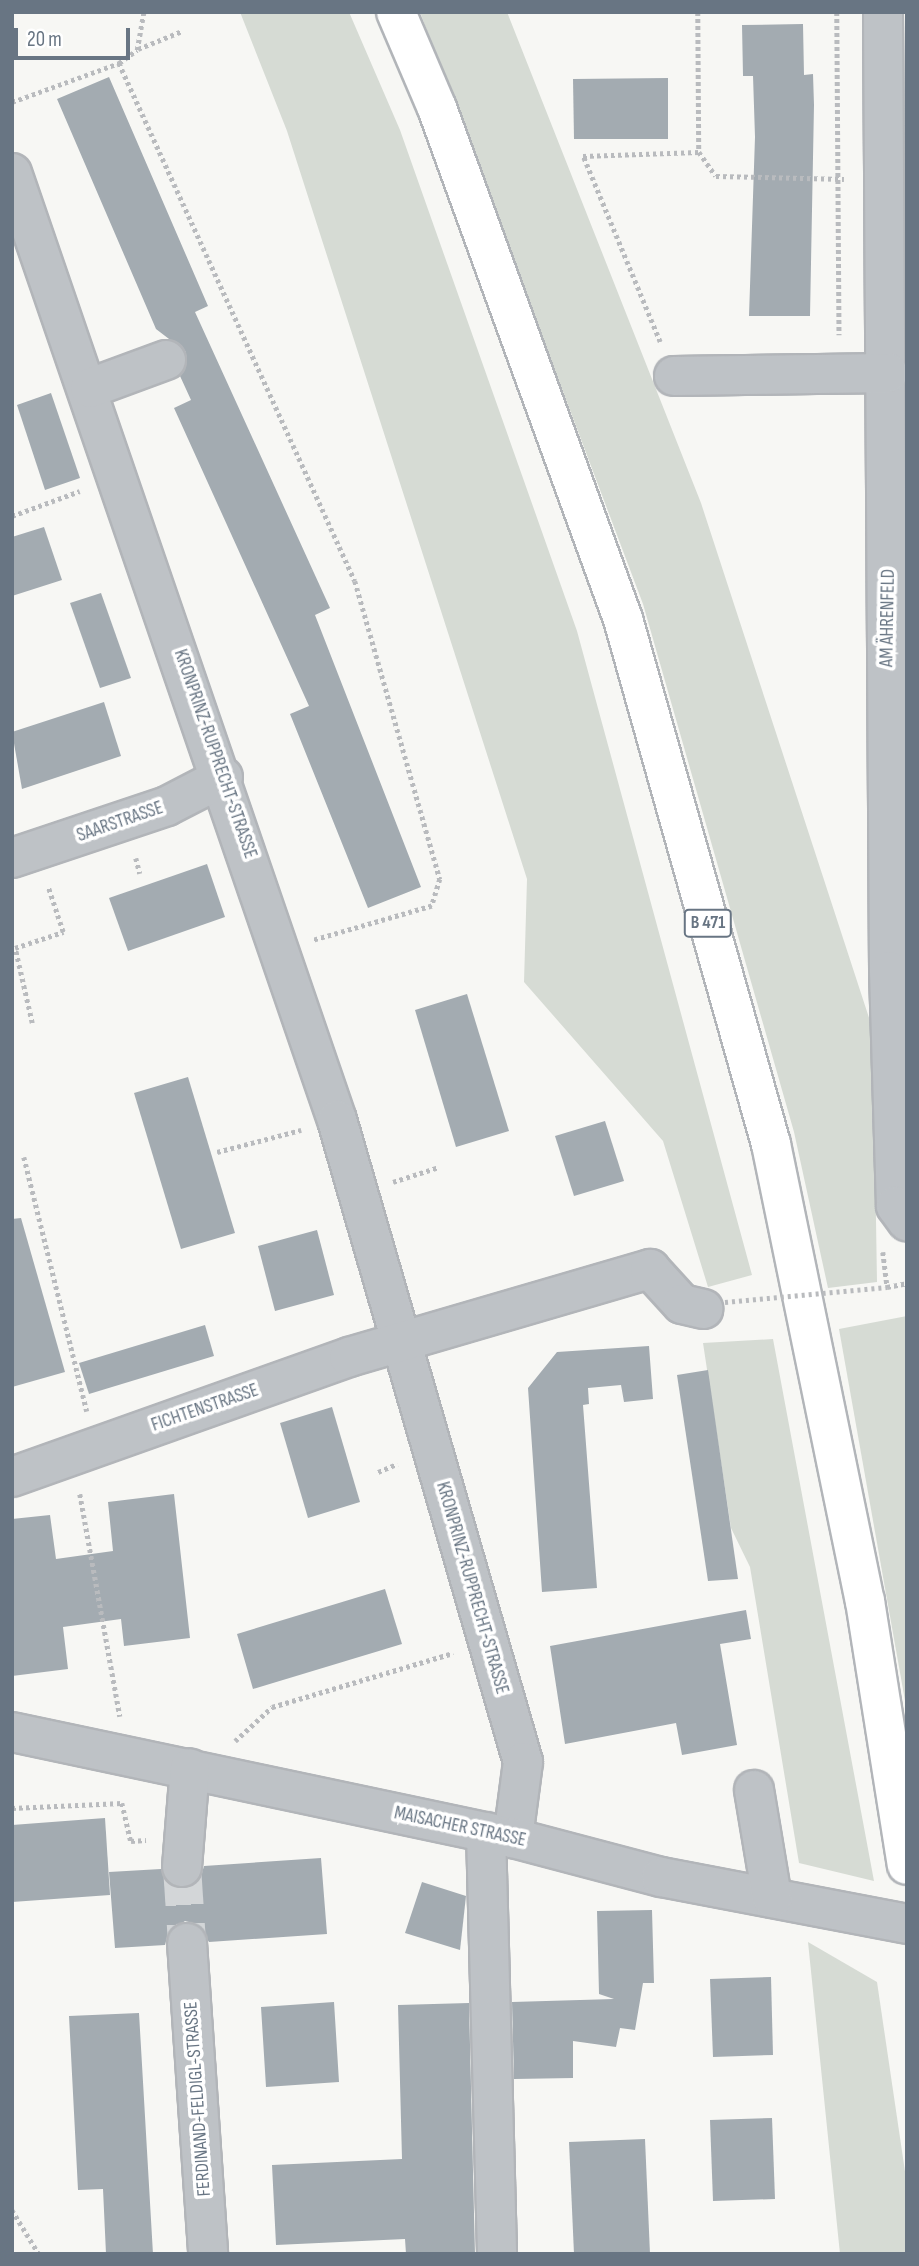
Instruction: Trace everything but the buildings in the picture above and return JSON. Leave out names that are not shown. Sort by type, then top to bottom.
[{"type":"highway","name":"B 471","points":[[396,12],[437,108],[623,619],[771,1144],[865,1601],[907,1865]]},
{"type":"street","name":"AM ÄHRENFELD","points":[[883,12],[896,754],[895,1206],[906,1221]]},
{"type":"street","name":"KRONPRINZ-RUPPRECHT-STRASSE","points":[[16,189],[90,388],[281,947],[337,1120],[523,1762],[500,1835],[497,2254]]},
{"type":"street","points":[[90,388],[166,360]]},
{"type":"street","points":[[674,376],[888,373]]},
{"type":"street","name":"SAARSTRASSE","points":[[24,854],[167,806],[223,777]]},
{"type":"street","points":[[399,1341],[650,1269],[682,1304],[714,1306]]},
{"type":"street","name":"FICHTENSTRASSE","points":[[12,1477],[399,1341]]},
{"type":"street","name":"MAISACHER STRASSE","points":[[12,1732],[190,1768],[772,1897],[907,1924]]},
{"type":"street","points":[[181,1853],[190,1768]]},
{"type":"street","points":[[754,1790],[772,1897]]},
{"type":"street","name":"FERDINAND-FELDIGL-STRASSE","points":[[187,1943],[208,2254]]},
{"type":"path","points":[[137,50],[144,12]]},
{"type":"path","points":[[698,12],[699,152],[716,176],[885,180]]},
{"type":"path","points":[[12,102],[119,63],[137,50],[182,31]]},
{"type":"path","points":[[119,63],[355,581],[440,879],[432,906],[350,933],[281,947]]},
{"type":"path","points":[[674,376],[583,156],[699,152]]},
{"type":"path","points":[[12,516],[119,477]]},
{"type":"path","points":[[24,854],[63,932],[15,948],[32,1023]]},
{"type":"path","points":[[217,1152],[337,1120]]},
{"type":"path","points":[[23,1157],[84,1450],[127,1755]]},
{"type":"path","points":[[714,1306],[907,1283]]},
{"type":"path","points":[[227,1776],[236,1737],[272,1707],[489,1642]]},
{"type":"path","points":[[12,1808],[122,1803],[131,1841],[181,1853]]},
{"type":"path","points":[[12,2210],[39,2254]]},
{"type":"shaded area","points":[[240,12],[349,12],[400,130],[577,631],[752,1275],[708,1287],[663,1141],[524,982],[527,879],[287,131]]},
{"type":"shaded area","points":[[420,12],[507,12],[701,503],[873,1030],[877,1282],[828,1288],[794,1132],[643,604]]},
{"type":"shaded area","points":[[907,1316],[907,1712],[839,1329]]},
{"type":"shaded area","points":[[773,1339],[874,1881],[799,1863],[750,1567],[731,1528],[703,1343]]},
{"type":"shaded area","points":[[808,1942],[877,1982],[907,2185],[907,2254],[840,2254]]},
{"type":"tunnel","points":[[182,1867],[187,1943]]}]
